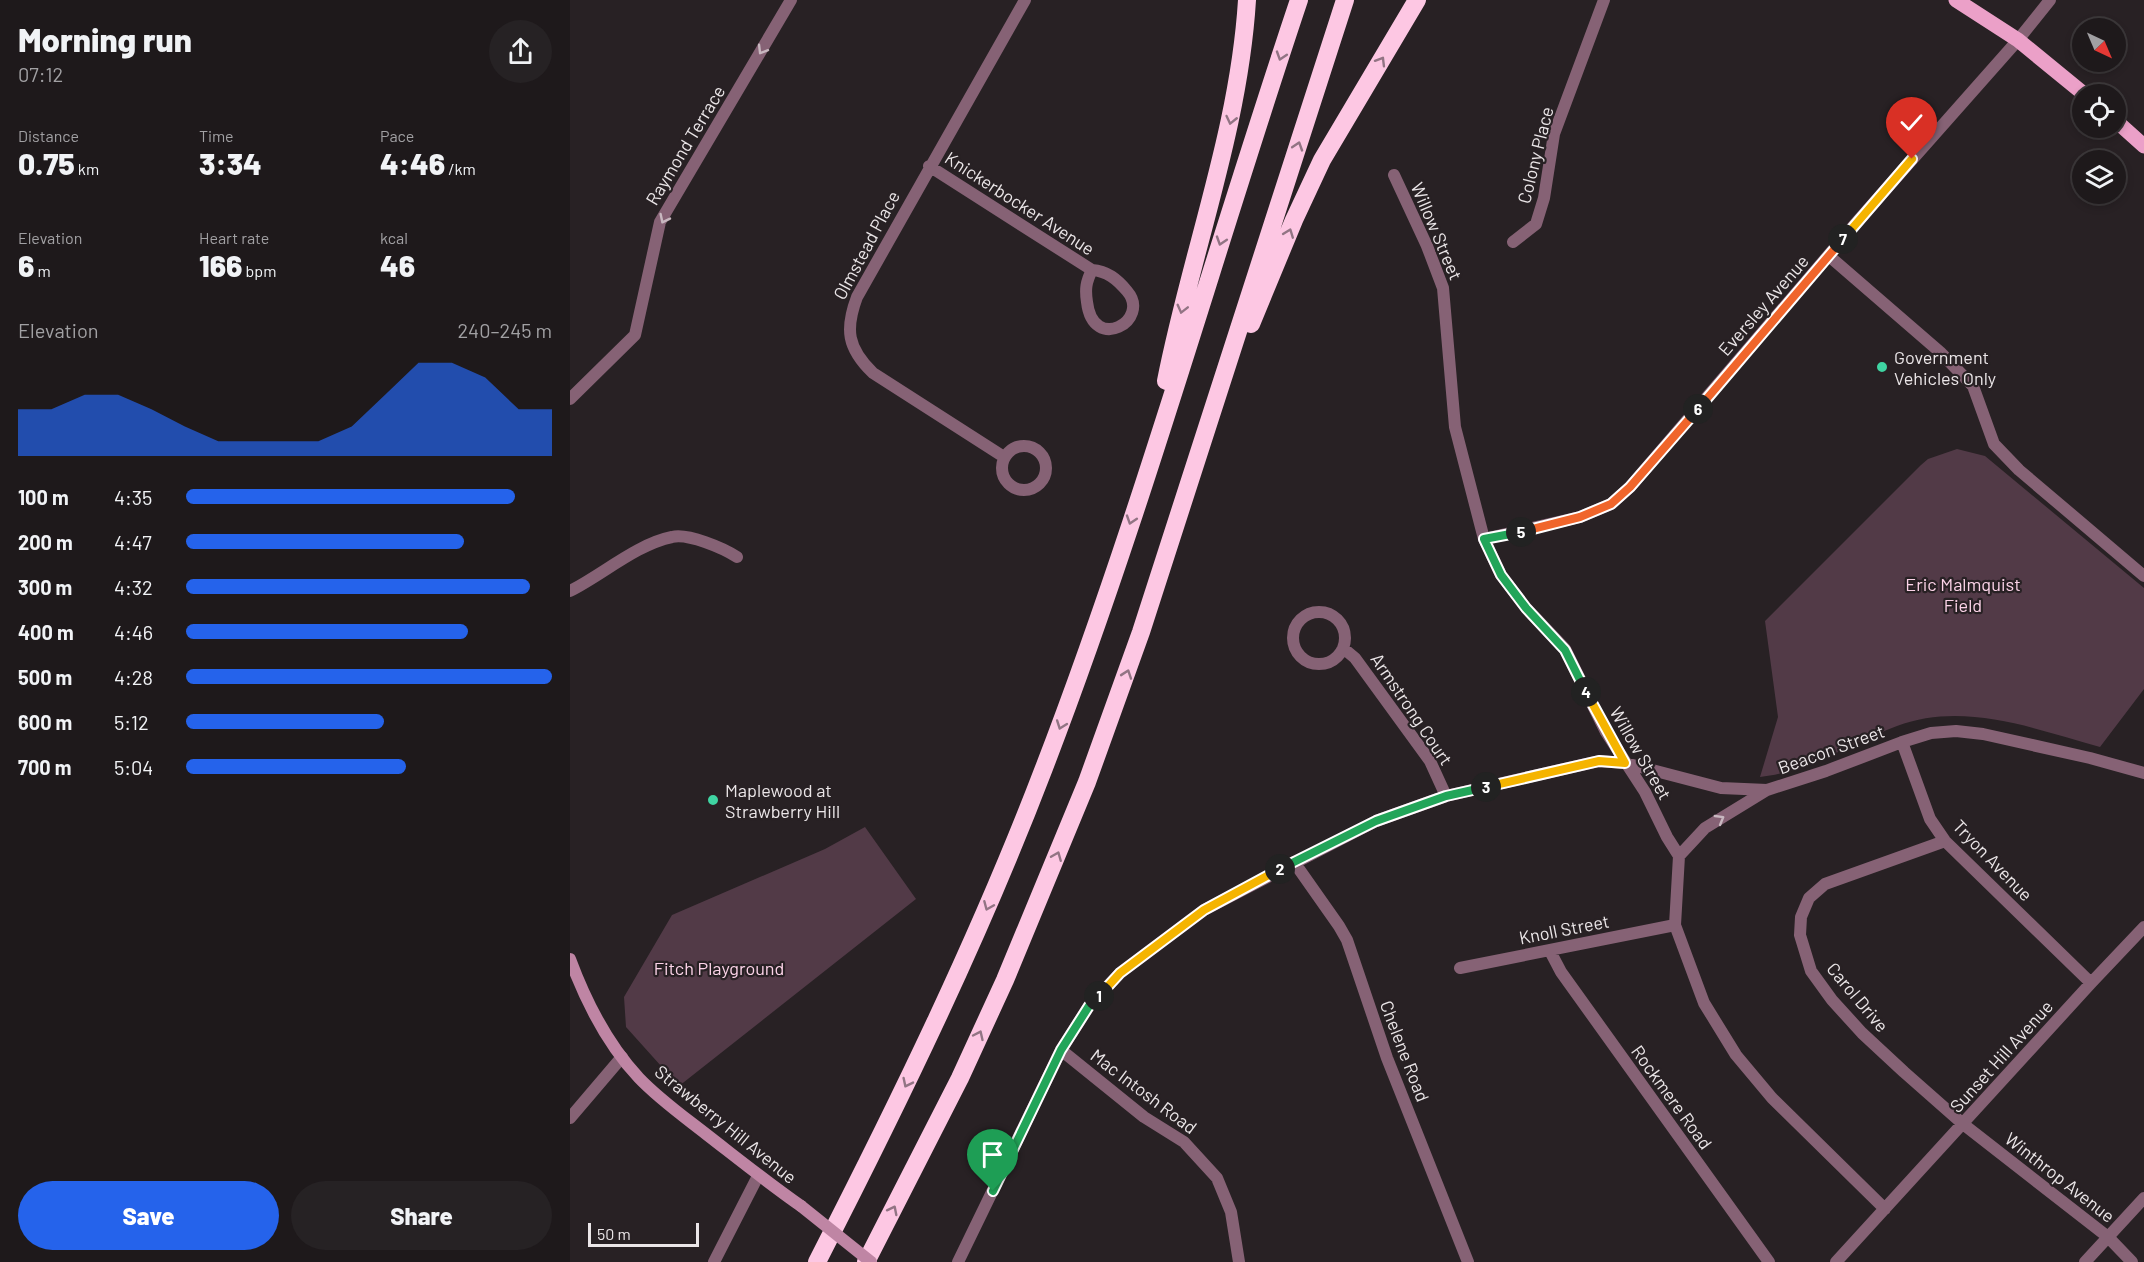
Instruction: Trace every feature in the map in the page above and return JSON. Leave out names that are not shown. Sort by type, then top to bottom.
[{"type":"highway","points":[[1149,465],[1174,340],[1232,116],[1244,43],[1247,0]]},
{"type":"highway","points":[[817,1262],[935,1024],[1012,847],[1077,678],[1149,465],[1299,0]]},
{"type":"highway","points":[[869,1262],[960,1078],[1047,882],[1124,682],[1345,0]]},
{"type":"highway","points":[[1216,402],[1322,160],[1418,0]]},
{"type":"main road","points":[[1956,0],[2018,40],[2072,84]]},
{"type":"main road","points":[[2126,130],[2144,146]]},
{"type":"main road","name":"Strawberry Hill Avenue","points":[[570,959],[597,1019],[638,1077],[661,1099],[758,1176],[801,1206],[869,1262]]},
{"type":"street","name":"Raymond Terrace","points":[[570,399],[635,335],[660,222],[791,0]]},
{"type":"street","name":"Olmstead Place","points":[[1004,457],[873,373],[864,364],[852,343],[849,317],[857,297],[929,166],[1025,0]]},
{"type":"street","name":"Colony Place","points":[[1513,242],[1536,224],[1544,198],[1554,134],[1604,0]]},
{"type":"street","name":"Eversley Avenue","points":[[1484,539],[1580,517],[1611,504],[1630,487],[2018,40],[2050,0]]},
{"type":"street","name":"Knickerbocker Avenue","points":[[929,166],[1092,270],[1110,275],[1132,299],[1133,309],[1129,319],[1120,327],[1110,330],[1100,328],[1092,321],[1085,288],[1092,270]]},
{"type":"street","name":"Willow Street","points":[[1394,175],[1427,246],[1443,288],[1455,427],[1484,539],[1501,575],[1526,608],[1565,650],[1606,732],[1645,792],[1679,856]]},
{"type":"street","points":[[1829,256],[1940,352],[1973,386],[1994,444],[2019,470],[2144,576]]},
{"type":"street","points":[[570,591],[649,545],[674,536],[701,541],[737,557]]},
{"type":"street","points":[[1319,612],[1329,614],[1343,628],[1345,638],[1343,648],[1329,662],[1309,662],[1295,648],[1293,638],[1295,628],[1309,614],[1319,612]]},
{"type":"street","name":"Armstrong Court","points":[[1343,648],[1355,658],[1430,761],[1446,796]]},
{"type":"street","name":"Beacon Street","points":[[958,1262],[1061,1050],[1089,1006],[1120,973],[1204,910],[1376,821],[1446,796],[1599,761],[1625,763],[1721,788],[1767,790],[1826,771],[1902,742],[1931,733],[1956,731],[1983,734],[2090,758],[2144,773]]},
{"type":"street","name":"Tryon Avenue","points":[[1902,742],[1930,819],[1945,841],[2091,983]]},
{"type":"street","points":[[1767,790],[1704,828],[1679,856],[1675,925],[1704,1003],[1736,1055],[1772,1098],[1885,1209]]},
{"type":"street","name":"Carol Drive","points":[[1945,841],[1825,884],[1809,898],[1801,917],[1800,935],[1811,971],[1832,1000],[1862,1033],[1963,1124]]},
{"type":"street","name":"Chelene Road","points":[[1294,862],[1347,940],[1387,1058],[1468,1262]]},
{"type":"street","name":"Knoll Street","points":[[1460,968],[1675,925]]},
{"type":"street","name":"Sunset Hill Avenue","points":[[1836,1262],[2144,927]]},
{"type":"street","name":"Rockmere Road","points":[[1550,951],[1561,972],[1769,1262]]},
{"type":"street","name":"Mac Intosh Road","points":[[1061,1050],[1144,1117],[1184,1142],[1217,1178],[1231,1212],[1239,1262]]},
{"type":"street","points":[[570,1118],[622,1057]]},
{"type":"street","name":"Winthrop Avenue","points":[[1963,1124],[2108,1237],[2132,1262]]},
{"type":"street","points":[[714,1262],[758,1176]]},
{"type":"street","points":[[2085,1262],[2144,1198]]},
{"type":"green space","name":"Eric Malmquist Field","points":[[1957,449],[1985,456],[2144,588],[2144,689],[2100,747],[1999,720],[1948,716],[1922,719],[1897,726],[1794,770],[1760,777],[1778,717],[1765,621],[1921,465],[1928,459]]},
{"type":"green space","name":"Fitch Playground","points":[[865,827],[916,899],[679,1086],[626,1027],[624,997],[672,915],[825,849]]},
{"type":"place","name":"Government Vehicles Only","points":[[1882,367]]},
{"type":"place","name":"Maplewood at Strawberry Hill","points":[[713,800]]},
{"type":"route","points":[[993,1191],[1061,1050],[1089,1006],[1120,973],[1204,910],[1376,821],[1446,796],[1599,761],[1625,763],[1606,732],[1565,650],[1526,608],[1501,575],[1484,539],[1580,517],[1611,504],[1630,487],[1912,159]]}]
